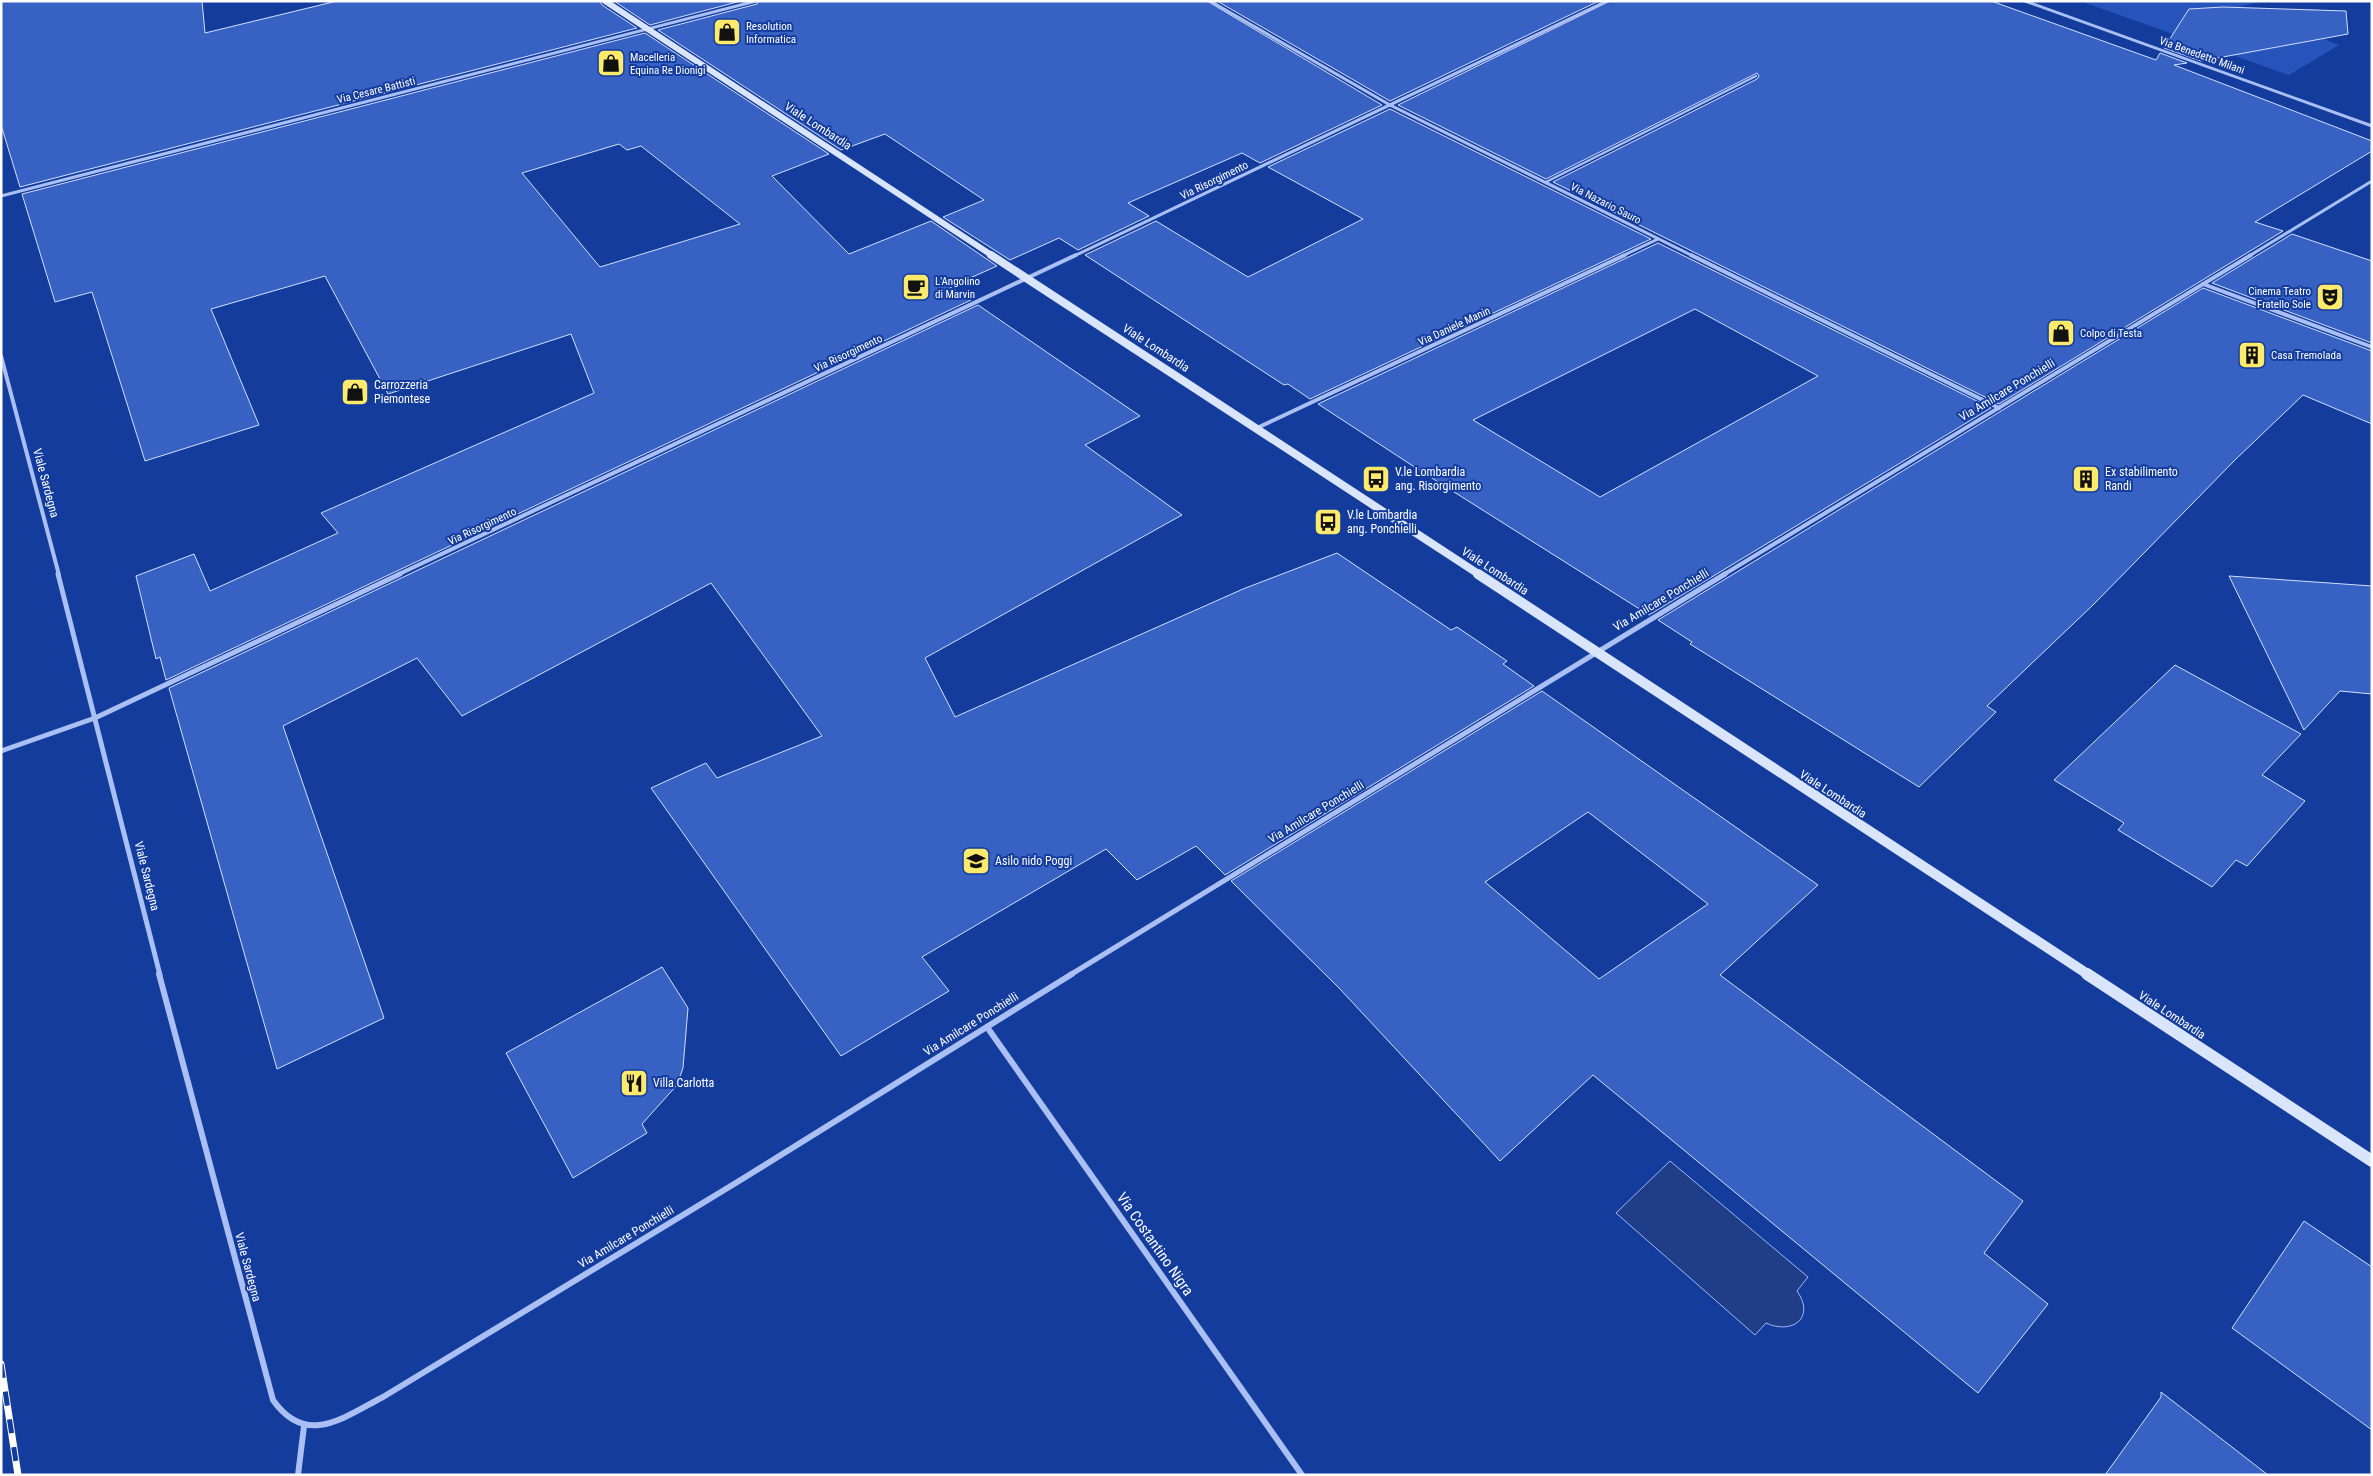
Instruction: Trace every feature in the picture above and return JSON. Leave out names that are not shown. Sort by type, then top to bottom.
[{"type":"street","name":"Viale Lombardia","points":[[605,1],[2372,1161]]},
{"type":"street","name":"Via Cesare Battisti","points":[[1,196],[756,1]]},
{"type":"street","name":"Via Nazario Sauro","points":[[1210,1],[1390,105],[1999,408]]},
{"type":"street","name":"Via Risorgimento","points":[[1,751],[95,718],[1027,278],[1606,1]]},
{"type":"street","name":"Via Benedetto Milani","points":[[2025,1],[2372,126]]},
{"type":"street","name":"Via Amilcare Ponchielli","points":[[304,1426],[331,1422],[383,1397],[731,1187],[987,1027],[2372,181]]},
{"type":"street","name":"Via Daniele Manin","points":[[1256,428],[1658,239]]},
{"type":"street","points":[[2203,284],[2372,347]]},
{"type":"street","name":"Viale Sardegna","points":[[1,356],[95,718],[179,1054],[273,1400],[280,1414],[294,1424],[304,1426]]},
{"type":"street","name":"Via Costantino Nigra","points":[[987,1027],[1302,1475]]},
{"type":"street","points":[[298,1475],[304,1426]]},
{"type":"lane","points":[[1546,182],[1756,76]]},
{"type":"shaded area","points":[[2080,1],[2263,1],[2235,8],[2191,10],[2185,16],[2255,51],[2324,39],[2339,45],[2289,75]]},
{"type":"shaded area","points":[[1670,1161],[1808,1277],[1797,1291],[1804,1309],[1798,1322],[1784,1327],[1766,1323],[1755,1335],[1616,1213]]},
{"type":"building","points":[[1,1],[202,1],[205,33],[337,1],[600,1],[602,5],[637,28],[20,187],[1,125]]},
{"type":"building","points":[[614,1],[741,1],[650,25]]},
{"type":"building","points":[[759,1],[1207,1],[1382,105],[1260,163],[1242,153],[1128,203],[1149,216],[1078,250],[1059,238],[1010,260],[943,217],[984,200],[885,134],[841,150],[658,30],[757,4]]},
{"type":"building","points":[[1217,1],[1599,1],[1390,101]]},
{"type":"building","points":[[1610,1],[1991,1],[2156,60],[2160,53],[2187,63],[2174,65],[2372,141],[2372,151],[2255,222],[2283,231],[1999,404],[1553,182],[1757,79],[1759,76],[1757,73],[1546,179],[1398,105]]},
{"type":"building","points":[[2223,7],[2346,11],[2348,34],[2201,61],[2164,48],[2189,9]]},
{"type":"building","points":[[645,33],[829,154],[772,176],[849,254],[931,221],[997,266],[950,287],[971,300],[166,680],[160,657],[156,659],[136,576],[194,554],[210,591],[338,533],[321,513],[594,393],[571,334],[388,394],[325,276],[211,309],[259,425],[145,461],[92,292],[55,302],[22,194]],"holes":[[[619,144],[627,150],[641,146],[740,224],[600,267],[522,173]]]},
{"type":"building","points":[[1390,109],[1651,239],[1310,399],[1288,384],[1284,385],[1085,255],[1156,221],[1248,277],[1363,219],[1268,167]]},
{"type":"building","points":[[2292,234],[2372,261],[2372,343],[2212,283]]},
{"type":"building","points":[[1658,243],[1991,408],[1649,615],[1318,404]],"holes":[[[1695,309],[1818,376],[1600,497],[1473,420]]]},
{"type":"building","points":[[2203,288],[2372,351],[2372,424],[2303,395],[2236,459],[2094,604],[1987,706],[1996,712],[1919,787],[1690,644],[1692,642],[1658,620]]},
{"type":"building","points":[[978,305],[1140,416],[1085,445],[1182,515],[925,658],[955,717],[1243,589],[1337,553],[1451,630],[1457,627],[1507,661],[1503,664],[1534,686],[1225,875],[1196,846],[1137,880],[1106,849],[922,957],[949,991],[841,1056],[651,788],[706,763],[717,778],[822,736],[711,583],[462,716],[417,658],[283,726],[384,1018],[277,1069],[169,688]]},
{"type":"building","points":[[2229,576],[2372,586],[2372,694],[2340,691],[2304,730]]},
{"type":"building","points":[[2175,665],[2301,734],[2262,775],[2305,801],[2247,866],[2236,860],[2212,887],[2118,830],[2124,823],[2054,780]]},
{"type":"building","points":[[1542,691],[1818,885],[1720,975],[2023,1201],[1984,1253],[2048,1304],[1978,1393],[1593,1075],[1500,1161],[1339,988],[1231,881]],"holes":[[[1588,812],[1708,904],[1599,979],[1485,882]]]},
{"type":"building","points":[[662,967],[688,1008],[683,1068],[677,1085],[642,1124],[647,1133],[573,1178],[506,1053]]},
{"type":"building","points":[[2304,1221],[2372,1267],[2372,1430],[2232,1328]]},
{"type":"building","points":[[2161,1392],[2268,1475],[2105,1475],[2161,1397]]},
{"type":"railway","points":[[1,1364],[18,1475]]},
{"type":"place","name":"Resolution Informatica","points":[[727,32]]},
{"type":"place","name":"Macelleria Equina Re Dionigi","points":[[611,63]]},
{"type":"place","name":"L'Angolino di Marvin","points":[[916,287]]},
{"type":"place","name":"Cinema Teatro Fratello Sole","points":[[2330,297]]},
{"type":"place","name":"Colpo di Testa","points":[[2061,333]]},
{"type":"place","name":"Casa Tremolada","points":[[2252,355]]},
{"type":"place","name":"Carrozzeria Piemontese","points":[[355,392]]},
{"type":"place","name":"V.le Lombardia ang. Risorgimento","points":[[1376,479]]},
{"type":"place","name":"Ex stabilimento Randi","points":[[2086,479]]},
{"type":"place","name":"V.le Lombardia ang. Ponchielli","points":[[1328,522]]},
{"type":"place","name":"Asilo nido Poggi","points":[[976,861]]},
{"type":"place","name":"Villa Carlotta","points":[[634,1083]]}]
